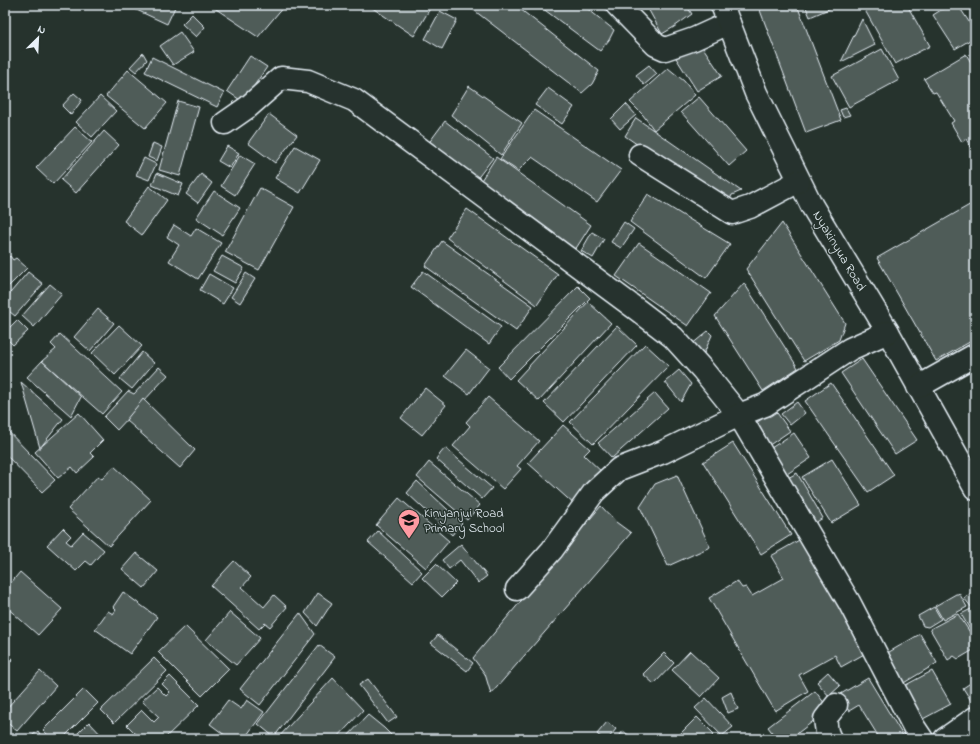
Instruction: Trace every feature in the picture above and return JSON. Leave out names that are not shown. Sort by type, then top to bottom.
[{"type":"street","points":[[617,5],[656,45],[665,49],[694,39],[725,14]]},
{"type":"street","name":"Nyakinyua Road","points":[[725,14],[756,93],[812,206],[888,332],[975,488]]},
{"type":"street","points":[[225,123],[248,107],[281,78],[308,82],[354,100],[673,337],[702,369],[739,415],[849,602],[914,727],[922,739]]},
{"type":"street","points":[[640,156],[732,213],[750,207],[799,181]]},
{"type":"street","points":[[517,589],[552,550],[594,492],[619,469],[663,452],[739,415],[765,405],[850,349],[888,332]]},
{"type":"street","points":[[918,386],[975,355]]},
{"type":"street","points":[[830,739],[827,732],[825,719],[836,705]]},
{"type":"street","points":[[945,739],[975,718]]},
{"type":"building","points":[[176,5],[167,24],[128,6]]},
{"type":"building","points":[[210,5],[283,5],[284,6],[258,37]]},
{"type":"building","points":[[368,5],[432,5],[414,36]]},
{"type":"building","points":[[467,5],[515,5],[599,71],[592,84],[582,93]]},
{"type":"building","points":[[538,5],[583,5],[614,30],[609,40],[600,51]]},
{"type":"building","points":[[646,5],[686,5],[692,14],[662,34]]},
{"type":"building","points":[[744,5],[758,5],[745,9]]},
{"type":"building","points":[[758,5],[797,5],[841,120],[806,133]]},
{"type":"building","points":[[805,5],[838,5],[810,17]]},
{"type":"building","points":[[862,5],[907,5],[930,46],[895,64]]},
{"type":"building","points":[[949,5],[958,5],[975,31],[975,37],[955,49],[933,15]]},
{"type":"building","points":[[440,11],[457,20],[442,49],[425,39]]},
{"type":"building","points":[[192,14],[205,27],[196,37],[182,24]]},
{"type":"building","points":[[862,19],[875,45],[841,62]]},
{"type":"building","points":[[180,32],[194,52],[173,65],[160,46]]},
{"type":"building","points":[[700,43],[722,76],[697,91],[676,58]]},
{"type":"building","points":[[882,49],[899,80],[849,107],[832,76]]},
{"type":"building","points":[[143,53],[147,60],[136,72],[130,67]]},
{"type":"building","points":[[966,54],[975,69],[975,154],[966,139],[962,142],[951,123],[954,121],[936,92],[933,93],[924,79]]},
{"type":"building","points":[[250,56],[267,67],[243,102],[227,91]]},
{"type":"building","points":[[152,57],[224,93],[217,107],[145,72]]},
{"type":"building","points":[[649,65],[657,74],[644,85],[636,75]]},
{"type":"building","points":[[668,68],[684,81],[695,95],[654,130],[643,115],[630,102]]},
{"type":"building","points":[[128,70],[167,103],[145,128],[106,96]]},
{"type":"building","points":[[469,86],[522,123],[501,155],[451,115]]},
{"type":"building","points":[[548,88],[574,107],[562,124],[535,105]]},
{"type":"building","points":[[74,93],[82,100],[71,115],[62,106]]},
{"type":"building","points":[[100,96],[116,111],[92,137],[76,122]]},
{"type":"building","points":[[699,97],[746,151],[729,166],[681,112]]},
{"type":"building","points":[[178,101],[199,107],[180,176],[159,170]]},
{"type":"building","points":[[626,104],[636,115],[620,129],[611,119]]},
{"type":"building","points":[[846,108],[850,115],[843,117],[840,110]]},
{"type":"building","points":[[534,110],[621,170],[597,202],[532,157],[518,171],[500,159]]},
{"type":"building","points":[[269,114],[297,135],[275,163],[248,143]]},
{"type":"building","points":[[636,118],[741,191],[732,195],[727,206],[625,136]]},
{"type":"building","points":[[445,121],[493,158],[473,184],[425,148]]},
{"type":"building","points":[[75,127],[92,142],[53,184],[36,168]]},
{"type":"building","points":[[104,131],[119,145],[76,193],[61,180]]},
{"type":"building","points":[[153,143],[162,147],[157,161],[148,157]]},
{"type":"building","points":[[227,146],[239,153],[230,168],[218,161]]},
{"type":"building","points":[[295,146],[320,160],[300,193],[275,178]]},
{"type":"building","points":[[240,155],[255,164],[235,195],[221,186]]},
{"type":"building","points":[[496,157],[591,225],[573,253],[478,185]]},
{"type":"building","points":[[144,158],[156,164],[149,180],[136,175]]},
{"type":"building","points":[[157,173],[183,184],[178,196],[152,185]]},
{"type":"building","points":[[201,174],[212,183],[198,203],[186,194]]},
{"type":"building","points":[[149,186],[167,200],[142,235],[124,221]]},
{"type":"building","points":[[260,188],[294,207],[259,270],[225,252]]},
{"type":"building","points":[[214,191],[240,208],[222,235],[196,218]]},
{"type":"building","points":[[648,194],[730,244],[706,278],[630,222]]},
{"type":"building","points":[[973,203],[975,206],[975,339],[936,361],[877,258]]},
{"type":"building","points":[[467,209],[558,274],[537,305],[447,238]]},
{"type":"building","points":[[624,222],[634,229],[621,248],[611,242]]},
{"type":"building","points":[[782,223],[845,323],[839,340],[804,361],[746,269]]},
{"type":"building","points":[[174,225],[191,236],[196,228],[221,243],[198,279],[169,261],[179,245],[167,237]]},
{"type":"building","points":[[592,232],[604,239],[593,258],[581,251]]},
{"type":"building","points":[[442,241],[533,306],[516,331],[425,266]]},
{"type":"building","points":[[639,243],[711,293],[688,326],[616,276]]},
{"type":"building","points":[[10,256],[13,260],[16,258],[27,268],[5,290],[5,261]]},
{"type":"building","points":[[222,256],[244,268],[235,283],[213,271]]},
{"type":"building","points":[[423,271],[501,327],[489,344],[411,287]]},
{"type":"building","points":[[28,272],[43,284],[15,316],[5,308],[5,299]]},
{"type":"building","points":[[246,273],[255,279],[240,303],[231,297]]},
{"type":"building","points":[[209,274],[233,288],[223,304],[200,290]]},
{"type":"building","points":[[744,283],[798,368],[763,391],[715,316]]},
{"type":"building","points":[[50,284],[62,294],[34,327],[22,316]]},
{"type":"building","points":[[578,286],[590,298],[509,379],[498,367]]},
{"type":"building","points":[[588,302],[611,323],[539,401],[516,380]]},
{"type":"building","points":[[98,309],[114,323],[90,351],[74,337]]},
{"type":"building","points":[[17,320],[28,331],[13,345],[5,337],[5,332]]},
{"type":"building","points":[[119,325],[142,346],[115,375],[92,353]]},
{"type":"building","points":[[617,326],[637,345],[564,422],[544,403]]},
{"type":"building","points":[[708,331],[712,335],[701,360],[691,345]]},
{"type":"building","points":[[60,334],[122,392],[102,414],[42,361],[56,349],[51,344]]},
{"type":"building","points":[[645,344],[669,366],[593,444],[570,422]]},
{"type":"building","points":[[466,350],[489,368],[469,394],[445,376]]},
{"type":"building","points":[[142,352],[154,363],[132,389],[120,379]]},
{"type":"building","points":[[862,359],[917,440],[895,454],[841,373]]},
{"type":"building","points":[[42,361],[81,397],[71,416],[27,377]]},
{"type":"building","points":[[159,367],[168,375],[117,430],[104,417],[128,391],[134,394]]},
{"type":"building","points":[[679,370],[691,384],[681,402],[665,382]]},
{"type":"building","points":[[21,382],[63,419],[40,448]]},
{"type":"building","points":[[831,383],[894,475],[868,492],[805,401]]},
{"type":"building","points":[[425,388],[446,405],[422,435],[401,418]]},
{"type":"building","points":[[655,393],[668,408],[612,458],[598,443]]},
{"type":"building","points":[[488,397],[539,441],[517,466],[521,469],[503,489],[453,446],[470,426],[466,422]]},
{"type":"building","points":[[143,399],[195,450],[180,468],[126,420]]},
{"type":"building","points":[[797,402],[805,413],[790,425],[781,414]]},
{"type":"building","points":[[775,410],[790,431],[768,446],[753,425]]},
{"type":"building","points":[[79,413],[103,440],[90,453],[94,457],[77,473],[72,467],[58,478],[35,452]]},
{"type":"building","points":[[563,425],[590,449],[584,455],[605,475],[576,506],[528,463]]},
{"type":"building","points":[[5,428],[55,480],[42,492],[5,454]]},
{"type":"building","points":[[794,433],[811,458],[784,476],[768,450]]},
{"type":"building","points":[[733,443],[791,535],[761,554],[703,462]]},
{"type":"building","points":[[445,448],[492,488],[482,499],[436,459]]},
{"type":"building","points":[[832,459],[861,505],[831,523],[802,477]]},
{"type":"building","points":[[429,462],[480,505],[467,520],[417,477]]},
{"type":"building","points":[[114,466],[151,500],[109,546],[68,509],[98,476],[102,479]]},
{"type":"building","points":[[797,473],[823,518],[810,526],[784,480]]},
{"type":"building","points":[[677,475],[710,547],[668,566],[640,507],[655,484]]},
{"type":"building","points":[[417,481],[462,523],[452,535],[407,493]]},
{"type":"building","points":[[399,498],[449,541],[426,568],[376,525]]},
{"type":"building","points":[[601,506],[616,522],[631,533],[491,694],[485,674],[473,658]]},
{"type":"building","points":[[63,528],[71,536],[66,541],[71,545],[83,532],[104,550],[91,565],[86,561],[76,571],[47,545]]},
{"type":"building","points":[[378,531],[422,572],[413,582],[368,542]]},
{"type":"building","points":[[801,539],[866,653],[841,667],[835,655],[799,675],[808,691],[775,711],[709,598],[737,581],[742,588],[746,587],[752,596],[784,578],[771,556]]},
{"type":"building","points":[[461,544],[487,576],[478,583],[460,560],[449,569],[442,560]]},
{"type":"building","points":[[136,553],[158,571],[144,588],[122,569]]},
{"type":"building","points":[[234,561],[251,577],[242,587],[264,607],[274,595],[287,607],[270,627],[265,623],[259,629],[211,586]]},
{"type":"building","points":[[436,564],[456,583],[442,597],[422,578]]},
{"type":"building","points":[[20,572],[62,609],[38,635],[5,606],[5,590]]},
{"type":"building","points":[[975,590],[975,606],[972,608],[964,598]]},
{"type":"building","points":[[123,592],[157,617],[130,654],[95,629],[108,611],[113,614],[116,610],[113,607]]},
{"type":"building","points":[[318,593],[332,603],[317,626],[305,613]]},
{"type":"building","points":[[959,593],[967,607],[943,620],[935,606]]},
{"type":"building","points":[[934,607],[941,619],[928,627],[923,626],[918,616]]},
{"type":"building","points":[[975,607],[975,638],[961,614]]},
{"type":"building","points":[[230,612],[260,638],[236,665],[206,640]]},
{"type":"building","points":[[300,613],[315,634],[260,705],[240,689]]},
{"type":"building","points":[[958,614],[975,640],[975,649],[958,659],[954,656],[948,660],[930,629]]},
{"type":"building","points":[[185,626],[229,669],[202,696],[158,652]]},
{"type":"building","points":[[920,634],[937,663],[902,684],[884,655]]},
{"type":"building","points":[[438,635],[473,663],[467,671],[431,643]]},
{"type":"building","points":[[319,645],[335,657],[274,737],[258,724]]},
{"type":"building","points":[[5,651],[13,659],[5,668]]},
{"type":"building","points":[[690,651],[719,678],[701,697],[672,670]]},
{"type":"building","points":[[664,653],[674,663],[654,684],[643,674]]},
{"type":"building","points":[[154,658],[167,671],[114,723],[101,710]]},
{"type":"building","points":[[40,671],[56,686],[17,731],[5,721],[5,710]]},
{"type":"building","points":[[932,671],[951,704],[921,720],[902,687]]},
{"type":"building","points":[[828,672],[840,686],[829,696],[817,682]]},
{"type":"building","points":[[170,676],[199,705],[164,739],[141,739],[127,725],[142,710],[154,722],[159,717],[142,701],[157,687],[166,696],[170,692],[162,684]]},
{"type":"building","points":[[333,678],[363,710],[336,739],[277,739]]},
{"type":"building","points":[[868,678],[905,739],[880,739],[859,705],[849,711],[839,695]]},
{"type":"building","points":[[368,679],[397,717],[388,723],[359,685]]},
{"type":"building","points":[[975,680],[975,707],[963,688]]},
{"type":"building","points":[[84,689],[98,703],[62,739],[52,739],[43,730]]},
{"type":"building","points":[[815,691],[829,709],[790,739],[777,739],[768,727]]},
{"type":"building","points":[[731,692],[738,709],[728,713],[722,697]]},
{"type":"building","points":[[706,698],[733,727],[722,736],[695,708]]},
{"type":"building","points":[[228,700],[241,709],[247,700],[264,712],[244,739],[230,739],[210,724]]},
{"type":"building","points":[[368,715],[384,728],[395,739],[345,739]]},
{"type":"building","points":[[697,717],[714,734],[709,739],[684,739],[680,734]]},
{"type":"building","points":[[89,722],[105,739],[72,739]]},
{"type":"building","points":[[607,722],[616,729],[608,739],[603,739],[597,734]]},
{"type":"building","points":[[38,731],[43,739],[28,739]]},
{"type":"building","points":[[623,731],[634,739],[617,739]]},
{"type":"place","name":"Kinyanjui Road Primary School","points":[[409,540]]}]
